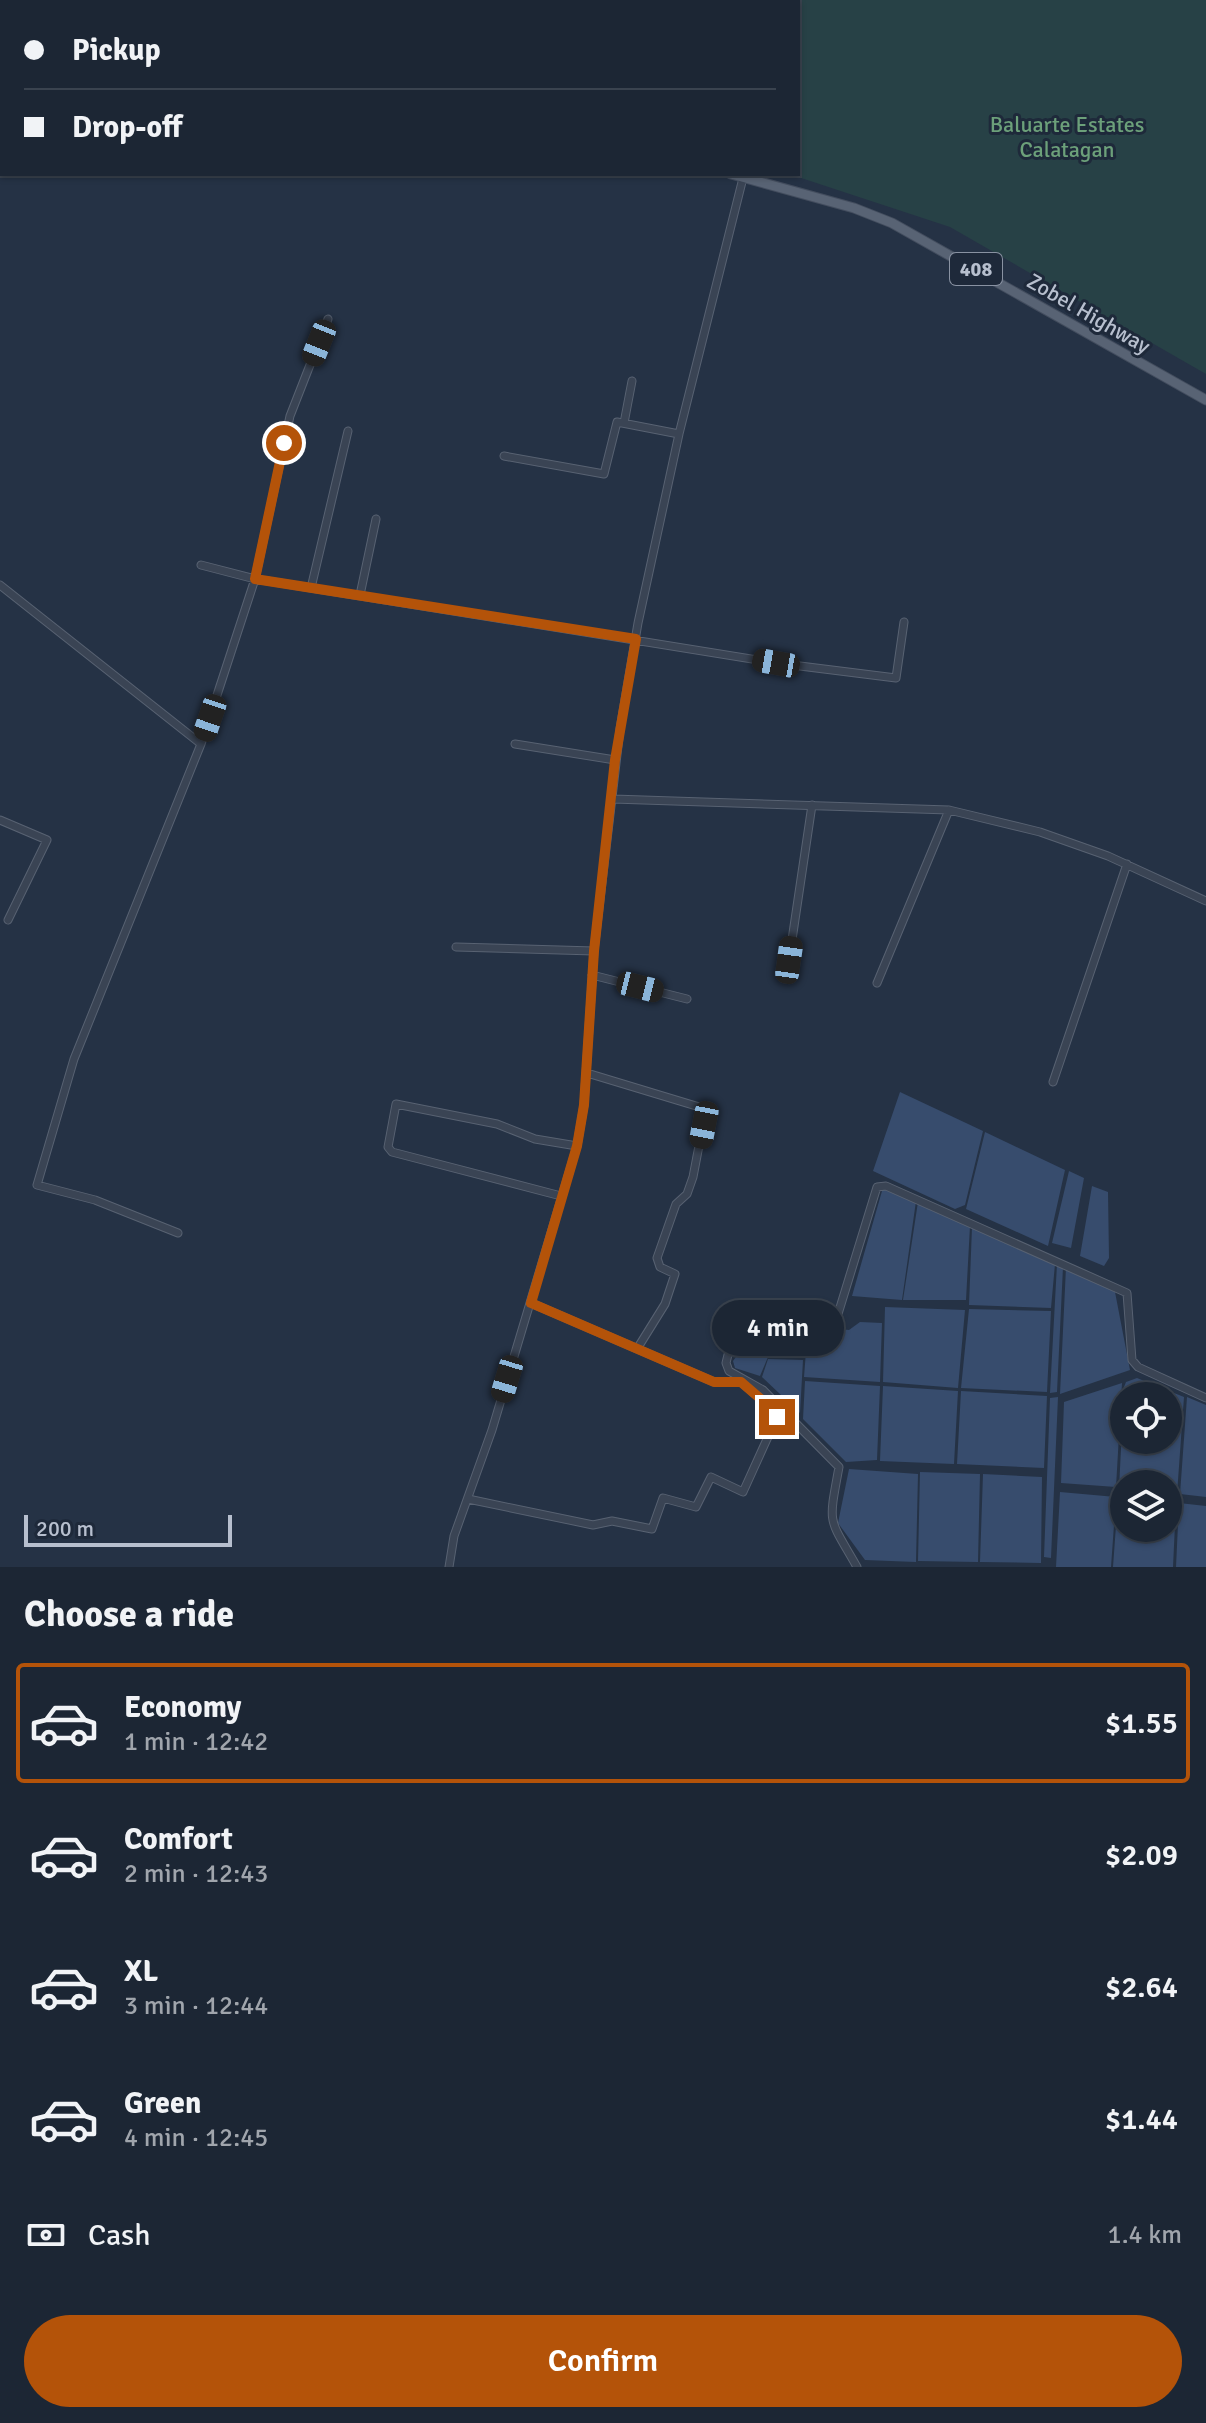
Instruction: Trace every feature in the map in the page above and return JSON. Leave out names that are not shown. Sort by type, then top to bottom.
[{"type":"main road","name":"Zobel Highway","points":[[737,176],[854,208],[892,223],[1206,400]]},
{"type":"street","points":[[449,1567],[454,1536],[531,1303],[577,1146],[587,1073],[594,951],[615,760],[636,639],[679,434],[743,178]]},
{"type":"street","points":[[178,1233],[95,1200],[37,1185],[74,1059],[201,744],[255,579],[290,416],[328,319]]},
{"type":"street","points":[[624,423],[632,381]]},
{"type":"street","points":[[504,456],[604,474],[617,422],[679,434]]},
{"type":"street","points":[[311,588],[348,431]]},
{"type":"street","points":[[360,595],[376,519]]},
{"type":"street","points":[[201,565],[255,579],[776,663],[896,678],[904,622]]},
{"type":"street","points":[[0,585],[201,744]]},
{"type":"street","points":[[515,744],[615,760]]},
{"type":"street","points":[[613,799],[949,810],[1040,832],[1127,864],[1206,901]]},
{"type":"street","points":[[789,960],[812,805]]},
{"type":"street","points":[[877,983],[949,810]]},
{"type":"street","points":[[0,820],[47,840],[8,920]]},
{"type":"street","points":[[1053,1082],[1127,864]]},
{"type":"street","points":[[456,947],[594,951]]},
{"type":"street","points":[[592,975],[687,999]]},
{"type":"street","points":[[587,1073],[706,1109],[693,1177],[687,1194],[676,1204],[657,1258],[660,1267],[675,1274],[665,1304],[637,1349]]},
{"type":"street","points":[[561,1196],[392,1152],[388,1147],[396,1104],[497,1124],[535,1139],[577,1146]]},
{"type":"street","points":[[857,1567],[834,1532],[830,1518],[839,1467],[763,1390],[729,1371],[726,1363],[743,1335],[764,1318],[777,1313],[838,1314],[877,1187],[886,1186],[1127,1293],[1132,1360],[1138,1367],[1206,1398]]},
{"type":"street","points":[[468,1499],[593,1525],[612,1521],[652,1529],[663,1498],[696,1507],[711,1477],[743,1492],[777,1417],[776,1412],[741,1382],[714,1382],[531,1303]]},
{"type":"green space","name":"Baluarte Estates Calatagan","points":[[800,0],[1206,0],[1206,374],[950,227],[795,176],[800,176]]},
{"type":"water","points":[[900,1092],[983,1131],[965,1205],[955,1209],[873,1171]]},
{"type":"water","points":[[985,1132],[1065,1170],[1048,1246],[966,1209]]},
{"type":"water","points":[[1069,1171],[1084,1178],[1071,1248],[1052,1243]]},
{"type":"water","points":[[1092,1186],[1108,1192],[1109,1258],[1104,1266],[1080,1256]]},
{"type":"water","points":[[886,1188],[916,1201],[902,1300],[852,1296],[882,1191]]},
{"type":"water","points":[[918,1202],[970,1226],[966,1300],[903,1300]]},
{"type":"water","points":[[972,1227],[1055,1264],[1051,1308],[969,1305]]},
{"type":"water","points":[[1057,1264],[1063,1267],[1057,1392],[1050,1393]]},
{"type":"water","points":[[1066,1267],[1115,1292],[1130,1370],[1060,1394]]},
{"type":"water","points":[[885,1307],[965,1310],[958,1388],[883,1382]]},
{"type":"water","points":[[969,1309],[1051,1311],[1047,1392],[961,1388]]},
{"type":"water","points":[[778,1316],[806,1317],[803,1357],[768,1357],[760,1376],[735,1368],[733,1361],[749,1339]]},
{"type":"water","points":[[860,1322],[882,1323],[880,1382],[804,1377],[808,1325],[849,1330]]},
{"type":"water","points":[[768,1359],[803,1360],[800,1413],[762,1377]]},
{"type":"water","points":[[1137,1378],[1147,1382],[1126,1382]]},
{"type":"water","points":[[805,1381],[880,1386],[877,1460],[846,1462],[803,1419]]},
{"type":"water","points":[[883,1386],[958,1391],[954,1464],[880,1461]]},
{"type":"water","points":[[1110,1387],[1110,1454],[1118,1454],[1117,1470],[1110,1470],[1110,1487],[1061,1483],[1064,1402]]},
{"type":"water","points":[[961,1391],[1047,1396],[1044,1468],[957,1464]]},
{"type":"water","points":[[1058,1397],[1051,1558],[1044,1557],[1050,1398]]},
{"type":"water","points":[[1187,1397],[1206,1405],[1206,1497],[1182,1494]]},
{"type":"water","points":[[1121,1454],[1180,1454],[1179,1470],[1120,1470]]},
{"type":"water","points":[[849,1469],[918,1474],[916,1562],[865,1560],[838,1523]]},
{"type":"water","points":[[920,1472],[980,1474],[978,1562],[918,1561]]},
{"type":"water","points":[[983,1474],[1042,1477],[1041,1563],[980,1562]]},
{"type":"water","points":[[1060,1492],[1110,1496],[1111,1567],[1056,1567]]},
{"type":"water","points":[[1182,1503],[1206,1506],[1206,1567],[1176,1567],[1177,1542],[1182,1542]]},
{"type":"water","points":[[1115,1542],[1174,1542],[1173,1567],[1113,1567]]},
{"type":"route","points":[[284,443],[255,579],[636,639],[615,760],[594,951],[584,1105],[577,1146],[531,1303],[714,1382],[741,1382],[776,1412],[777,1417]]}]
